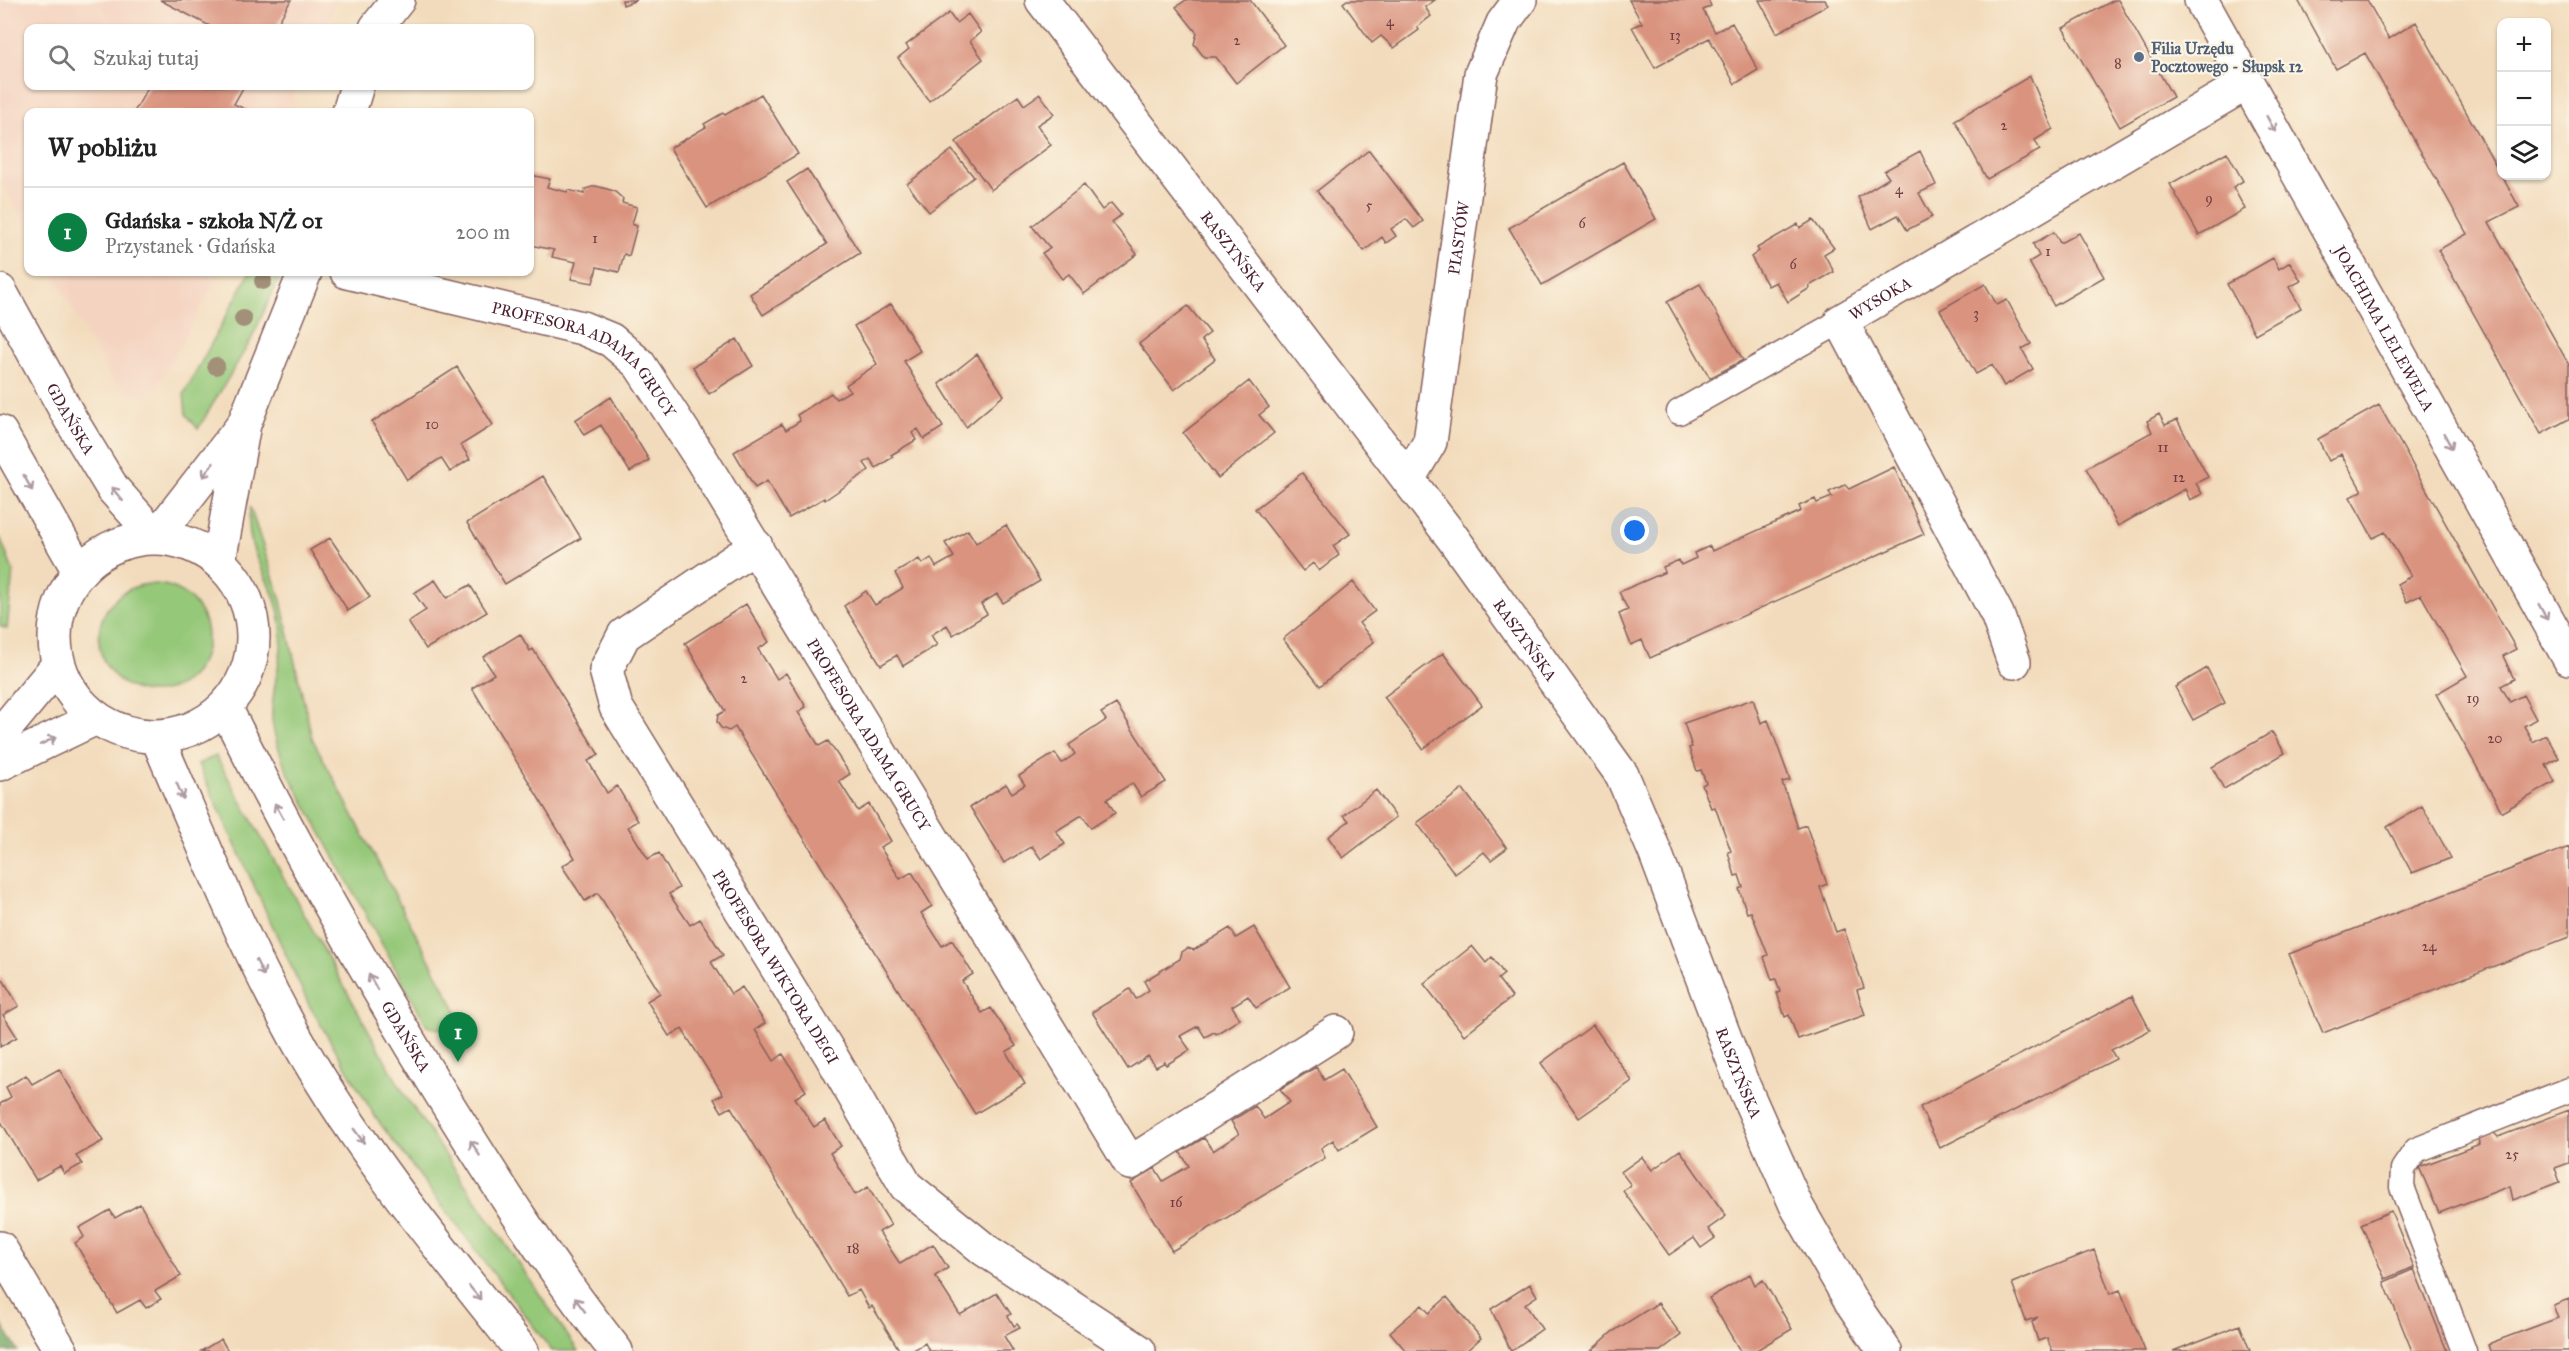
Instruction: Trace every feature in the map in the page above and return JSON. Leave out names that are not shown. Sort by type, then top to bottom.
[{"type":"street","points":[[379,24],[399,0]]},
{"type":"street","name":"RASZYŃSKA","points":[[1042,0],[1408,479],[1622,775],[1655,852],[1740,1078],[1796,1206],[1852,1303],[1886,1351]]},
{"type":"street","name":"PIASTÓW","points":[[1408,479],[1430,442],[1481,74],[1503,23],[1520,0]]},
{"type":"street","name":"JOACHIMA LELEWELA","points":[[2201,0],[2569,658]]},
{"type":"street","name":"WYSOKA","points":[[2014,662],[1997,614],[1841,321],[2247,83]]},
{"type":"street","points":[[350,108],[356,90]]},
{"type":"street","points":[[219,561],[244,424],[303,276]]},
{"type":"street","name":"PROFESORA ADAMA GRUCY","points":[[364,276],[582,328],[611,340],[639,364],[756,546],[1130,1163],[1336,1032]]},
{"type":"street","name":"GDAŃSKA","points":[[0,291],[70,420],[113,489],[156,537]]},
{"type":"street","points":[[156,537],[244,424]]},
{"type":"street","points":[[0,432],[79,571]]},
{"type":"street","points":[[156,537],[189,544],[219,561],[240,586],[252,616],[253,650],[244,681],[225,707],[205,723],[157,737],[135,735],[115,729],[96,718],[67,686],[58,665],[54,632],[61,600],[79,571],[94,556],[114,545],[135,539],[156,537]]},
{"type":"street","name":"PROFESORA WIKTORA DEGI","points":[[756,546],[624,635],[606,670],[616,707],[830,1054],[906,1186],[985,1250],[1139,1351]]},
{"type":"street","points":[[0,735],[58,665]]},
{"type":"street","name":"GDAŃSKA","points":[[225,707],[378,992],[505,1198],[579,1304],[616,1351]]},
{"type":"street","points":[[0,764],[96,718]]},
{"type":"street","points":[[157,737],[236,920],[286,1020],[350,1123],[457,1270],[522,1351]]},
{"type":"street","points":[[0,1248],[61,1351]]},
{"type":"lane","points":[[1679,412],[1841,321]]},
{"type":"lane","points":[[2464,1351],[2402,1187],[2403,1169],[2416,1150],[2569,1090]]},
{"type":"shaded area","points":[[0,0],[338,0],[327,24],[24,24],[24,90],[296,90],[293,108],[24,108],[24,223],[0,179]]},
{"type":"shaded area","points":[[54,276],[219,276],[159,384],[148,394],[135,395],[112,380]]},
{"type":"green space","points":[[248,276],[280,276],[251,340],[198,429],[186,414],[184,394]]},
{"type":"green space","points":[[250,507],[281,601],[312,738],[456,1010],[456,1020],[446,1027],[427,1026],[283,760],[272,720],[273,696],[281,648],[281,624],[273,593],[251,541]]},
{"type":"green space","points":[[0,537],[13,571],[7,629],[0,626]]},
{"type":"green space","points":[[153,584],[174,588],[191,600],[203,617],[207,638],[203,659],[191,676],[174,688],[153,692],[132,688],[115,676],[103,659],[99,638],[103,617],[115,600],[132,588]]},
{"type":"green space","points":[[216,756],[404,1094],[578,1351],[552,1351],[376,1118],[309,1005],[198,764]]},
{"type":"green space","points":[[0,1321],[18,1351],[0,1351]]},
{"type":"building","points":[[160,0],[291,0],[277,24],[206,24]]},
{"type":"building","points":[[622,0],[637,0],[623,5]]},
{"type":"building","points":[[1186,0],[1250,0],[1284,45],[1236,83],[1216,57],[1204,57],[1194,44],[1197,33],[1176,7]]},
{"type":"building","points":[[1347,0],[1435,0],[1425,7],[1431,16],[1417,27],[1419,30],[1394,48],[1381,36],[1372,43],[1343,3]]},
{"type":"building","points":[[1629,0],[1708,0],[1711,6],[1703,10],[1715,32],[1732,23],[1758,70],[1735,84],[1709,38],[1655,68],[1632,27],[1642,23]]},
{"type":"building","points":[[1759,0],[1825,0],[1828,5],[1777,33]]},
{"type":"building","points":[[2114,0],[2118,0],[2173,97],[2120,127],[2063,28]]},
{"type":"building","points":[[2298,0],[2367,0],[2389,39],[2416,22],[2497,167],[2497,180],[2504,180],[2519,207],[2489,222],[2569,365],[2569,419],[2541,434],[2438,250],[2467,234],[2365,53],[2336,69]]},
{"type":"building","points":[[949,13],[956,23],[968,14],[981,32],[970,41],[983,59],[929,101],[898,58],[909,49],[906,45]]},
{"type":"building","points":[[2030,76],[2053,129],[2035,140],[2040,150],[1987,179],[1955,120]]},
{"type":"building","points":[[147,90],[242,90],[234,104],[242,108],[136,108]]},
{"type":"building","points":[[761,94],[798,154],[707,208],[670,148],[706,127],[704,124],[723,113],[725,115]]},
{"type":"building","points":[[1040,94],[1054,114],[1037,125],[1051,145],[991,190],[956,142],[1018,96],[1024,105]]},
{"type":"building","points":[[952,150],[974,177],[929,212],[907,184]]},
{"type":"building","points":[[1369,150],[1423,221],[1414,228],[1406,219],[1391,229],[1396,236],[1386,243],[1382,237],[1364,251],[1317,191]]},
{"type":"building","points":[[1920,151],[1936,185],[1919,193],[1932,217],[1907,230],[1898,215],[1872,229],[1858,197],[1889,178],[1884,171]]},
{"type":"building","points":[[2227,152],[2243,181],[2233,187],[2245,209],[2199,235],[2170,184]]},
{"type":"building","points":[[1623,162],[1656,219],[1542,285],[1509,228]]},
{"type":"building","points":[[807,169],[860,253],[763,315],[750,294],[827,244],[787,182]]},
{"type":"building","points":[[534,176],[550,179],[547,187],[567,192],[568,190],[584,194],[585,189],[596,186],[614,191],[623,199],[622,203],[637,207],[632,224],[637,226],[629,256],[624,254],[619,272],[597,267],[593,283],[571,279],[576,262],[552,257],[554,250],[534,246]]},
{"type":"building","points":[[1084,185],[1102,210],[1111,203],[1121,215],[1112,222],[1137,254],[1084,294],[1069,274],[1062,279],[1042,253],[1050,248],[1032,226]]},
{"type":"building","points":[[1813,220],[1834,248],[1824,254],[1834,272],[1809,286],[1810,288],[1788,302],[1776,282],[1768,286],[1751,257],[1759,251],[1757,248],[1798,224],[1800,228]]},
{"type":"building","points":[[2054,232],[2060,243],[2079,233],[2104,277],[2054,306],[2029,262],[2039,256],[2033,244]]},
{"type":"building","points":[[2273,258],[2279,269],[2290,262],[2301,281],[2289,287],[2301,308],[2255,334],[2227,284]]},
{"type":"building","points":[[1700,284],[1743,360],[1710,378],[1667,302]]},
{"type":"building","points":[[1985,284],[1997,305],[2007,300],[2031,344],[2022,349],[2033,369],[2004,386],[1992,365],[1976,374],[1940,310]]},
{"type":"building","points":[[891,304],[920,351],[904,361],[943,427],[924,439],[918,429],[912,433],[916,440],[891,455],[893,457],[876,468],[870,459],[864,463],[869,470],[825,500],[824,498],[789,518],[767,481],[755,488],[734,452],[782,424],[786,430],[800,421],[797,415],[831,393],[836,399],[850,391],[846,385],[877,364],[854,326]]},
{"type":"building","points":[[1188,306],[1210,333],[1201,340],[1215,359],[1174,390],[1139,344]]},
{"type":"building","points":[[737,339],[753,366],[709,394],[693,367]]},
{"type":"building","points":[[977,354],[1004,395],[966,427],[939,384]]},
{"type":"building","points":[[457,367],[493,425],[461,445],[470,459],[450,472],[441,458],[407,480],[372,422]]},
{"type":"building","points":[[1249,381],[1269,407],[1259,415],[1274,433],[1218,478],[1183,433]]},
{"type":"building","points":[[611,397],[649,460],[630,472],[601,425],[584,435],[575,420]]},
{"type":"building","points":[[2379,405],[2516,649],[2503,656],[2514,679],[2501,686],[2510,702],[2523,695],[2536,719],[2524,726],[2533,742],[2546,735],[2559,758],[2546,765],[2555,782],[2502,812],[2436,694],[2467,676],[2421,595],[2407,602],[2397,584],[2411,576],[2385,532],[2373,538],[2350,497],[2362,491],[2341,454],[2329,461],[2318,439]]},
{"type":"building","points":[[2159,414],[2165,425],[2177,420],[2208,477],[2196,483],[2202,494],[2190,500],[2185,489],[2118,526],[2086,468],[2152,432],[2147,421]]},
{"type":"building","points":[[1894,467],[1924,534],[1650,658],[1642,640],[1631,645],[1619,614],[1628,610],[1619,592],[1665,572],[1663,567],[1679,560],[1681,565],[1696,558],[1694,553],[1710,546],[1712,551],[1801,511],[1799,506],[1815,499],[1817,503],[1832,497],[1829,492],[1845,485],[1849,489]]},
{"type":"building","points":[[1302,473],[1350,534],[1333,546],[1339,555],[1319,571],[1313,563],[1303,571],[1255,509]]},
{"type":"building","points":[[543,476],[581,538],[505,584],[467,523]]},
{"type":"building","points":[[1006,525],[1040,581],[1003,603],[997,594],[981,604],[987,614],[953,635],[947,625],[931,635],[937,645],[903,666],[897,655],[881,665],[844,606],[866,591],[875,605],[903,588],[895,573],[919,559],[922,564],[931,558],[936,567],[954,557],[945,543],[968,530],[976,543]]},
{"type":"building","points":[[330,538],[370,597],[348,611],[310,550]]},
{"type":"building","points":[[435,580],[447,598],[470,585],[487,612],[426,649],[408,622],[426,610],[414,593]]},
{"type":"building","points":[[1353,582],[1375,611],[1359,623],[1374,642],[1320,686],[1283,639]]},
{"type":"building","points":[[746,604],[769,642],[758,649],[777,679],[786,673],[806,707],[798,712],[819,746],[828,741],[850,774],[839,781],[858,811],[869,804],[891,841],[880,847],[900,879],[912,872],[932,906],[921,913],[942,946],[952,940],[973,974],[962,981],[982,1013],[991,1008],[1016,1046],[1006,1052],[1025,1084],[975,1114],[735,727],[729,731],[721,728],[717,722],[718,715],[725,711],[685,643]]},
{"type":"building","points":[[520,634],[530,651],[533,649],[599,755],[588,761],[607,793],[617,786],[638,821],[628,827],[648,859],[659,853],[679,888],[669,894],[690,925],[700,919],[723,955],[711,962],[731,994],[742,987],[765,1023],[755,1030],[774,1061],[783,1054],[806,1091],[795,1098],[814,1127],[825,1120],[841,1146],[830,1153],[855,1195],[868,1187],[891,1225],[879,1232],[900,1264],[933,1244],[948,1268],[935,1276],[960,1315],[997,1293],[1011,1314],[1008,1316],[1014,1326],[1017,1324],[1020,1328],[1004,1336],[1013,1351],[929,1351],[925,1343],[912,1351],[900,1351],[872,1306],[869,1308],[859,1290],[847,1296],[731,1107],[722,1112],[714,1099],[723,1094],[682,1029],[669,1036],[647,1001],[660,993],[598,893],[585,901],[562,866],[575,858],[472,688],[494,674],[483,657]]},
{"type":"building","points":[[1443,653],[1482,705],[1423,749],[1384,697]]},
{"type":"building","points":[[2207,668],[2225,703],[2193,720],[2175,687]]},
{"type":"building","points":[[1753,699],[1761,723],[1768,720],[1790,780],[1782,782],[1798,828],[1806,825],[1827,884],[1820,887],[1836,932],[1844,929],[1864,988],[1857,990],[1865,1015],[1798,1039],[1789,1015],[1785,1017],[1777,993],[1780,992],[1776,979],[1772,980],[1764,957],[1768,955],[1751,912],[1747,913],[1739,889],[1743,887],[1739,875],[1735,876],[1728,852],[1731,851],[1715,807],[1711,808],[1702,785],[1706,783],[1701,770],[1697,771],[1684,723]]},
{"type":"building","points":[[1116,704],[1166,782],[1141,797],[1132,783],[1107,799],[1115,813],[1091,828],[1082,815],[1056,831],[1065,844],[1041,859],[1032,846],[1004,863],[970,807],[1006,784],[1012,793],[1025,785],[1019,776],[1055,753],[1062,763],[1075,754],[1069,745],[1106,720],[1101,713]]},
{"type":"building","points":[[2272,732],[2285,753],[2224,789],[2212,767]]},
{"type":"building","points":[[1463,789],[1507,848],[1491,860],[1484,852],[1455,874],[1417,823]]},
{"type":"building","points":[[1376,790],[1396,817],[1343,858],[1328,837],[1349,821],[1344,815]]},
{"type":"building","points":[[2422,806],[2451,858],[2412,873],[2387,827]]},
{"type":"building","points":[[2569,847],[2569,937],[2323,1033],[2289,954]]},
{"type":"building","points":[[1254,927],[1290,987],[1256,1008],[1248,996],[1232,1006],[1240,1019],[1216,1034],[1214,1032],[1205,1037],[1198,1026],[1180,1036],[1190,1050],[1166,1065],[1165,1062],[1156,1067],[1148,1056],[1128,1069],[1092,1012],[1130,989],[1136,999],[1149,990],[1144,981],[1180,959],[1182,952],[1188,948],[1194,950],[1230,928],[1236,938]]},
{"type":"building","points":[[1472,946],[1486,963],[1492,957],[1504,974],[1498,979],[1512,997],[1464,1035],[1424,984]]},
{"type":"building","points":[[0,975],[19,1006],[3,1015],[17,1037],[0,1047]]},
{"type":"building","points":[[2132,996],[2150,1030],[2111,1050],[2116,1059],[1940,1148],[1920,1107]]},
{"type":"building","points":[[1593,1025],[1632,1081],[1579,1118],[1541,1063]]},
{"type":"building","points":[[1316,1067],[1324,1080],[1342,1069],[1377,1127],[1339,1150],[1333,1140],[1321,1148],[1325,1158],[1172,1251],[1131,1183],[1155,1168],[1163,1181],[1189,1166],[1180,1152],[1204,1138],[1213,1151],[1239,1134],[1231,1121],[1255,1106],[1264,1119],[1290,1102],[1280,1089]]},
{"type":"building","points":[[59,1069],[103,1141],[76,1156],[82,1164],[64,1174],[60,1166],[36,1180],[0,1120],[0,1104],[11,1097],[6,1087],[26,1075],[32,1084]]},
{"type":"building","points":[[2569,1110],[2569,1163],[2555,1168],[2560,1182],[2513,1200],[2510,1186],[2439,1213],[2419,1167],[2480,1144],[2479,1137],[2493,1132],[2498,1137]]},
{"type":"building","points":[[1680,1150],[1726,1216],[1708,1229],[1715,1238],[1701,1248],[1694,1238],[1669,1255],[1623,1191],[1631,1185],[1621,1172],[1642,1157],[1652,1170]]},
{"type":"building","points":[[140,1204],[181,1276],[155,1291],[161,1299],[146,1308],[140,1300],[117,1313],[75,1243],[84,1237],[79,1228],[110,1210],[115,1218]]},
{"type":"building","points":[[2391,1211],[2414,1267],[2385,1279],[2361,1224]]},
{"type":"building","points":[[2094,1250],[2110,1294],[2120,1290],[2145,1351],[2052,1351],[2047,1338],[2038,1341],[2032,1322],[2038,1317],[2026,1321],[2012,1283]]},
{"type":"building","points":[[2414,1269],[2447,1351],[2412,1351],[2384,1282]]},
{"type":"building","points":[[1750,1274],[1755,1285],[1763,1280],[1792,1329],[1755,1351],[1740,1351],[1709,1298]]},
{"type":"building","points":[[1530,1284],[1537,1296],[1525,1304],[1542,1329],[1511,1351],[1491,1309]]},
{"type":"building","points":[[1447,1297],[1481,1338],[1466,1351],[1406,1351],[1390,1332],[1422,1305],[1429,1313]]},
{"type":"building","points":[[2569,1299],[2569,1351],[2490,1351],[2488,1344],[2558,1318],[2553,1305]]},
{"type":"building","points":[[1658,1303],[1681,1335],[1660,1351],[1591,1351],[1612,1332]]},
{"type":"building","points":[[2240,1325],[2250,1351],[2173,1351]]},
{"type":"building","points":[[221,1339],[228,1351],[201,1351]]},
{"type":"place","name":"Filia Urzędu Pocztowego - Słupsk 12","points":[[2139,57]]},
{"type":"place","name":"Gdańska - szkoła N/Ż 01","points":[[458,1062]]}]
